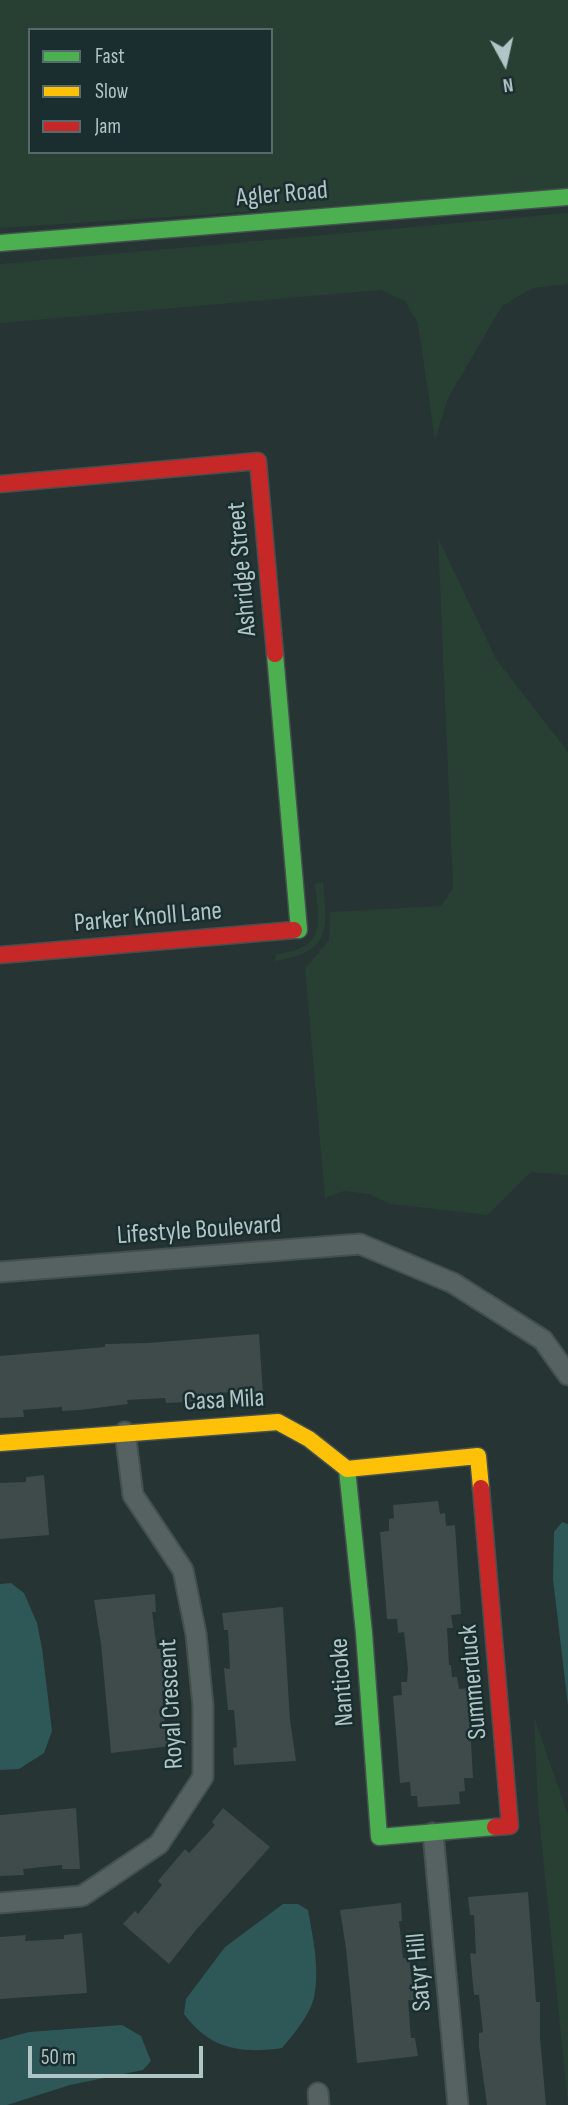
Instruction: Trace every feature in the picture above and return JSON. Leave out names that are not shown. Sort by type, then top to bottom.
[{"type":"street","name":"Agler Road","points":[[0,243],[568,197]]},
{"type":"street","name":"Ashridge Street","points":[[0,484],[258,461],[299,930]]},
{"type":"street","name":"Parker Knoll Lane","points":[[0,955],[299,930]]},
{"type":"street","name":"Lifestyle Boulevard","points":[[0,1272],[360,1244],[453,1283],[543,1340],[568,1375]]},
{"type":"street","name":"Casa Mila","points":[[0,1443],[278,1422],[309,1439],[347,1469]]},
{"type":"street","name":"Royal Crescent","points":[[0,1903],[82,1896],[159,1844],[203,1777],[204,1706],[196,1633],[183,1570],[133,1495],[125,1432]]},
{"type":"street","name":"Summerduck","points":[[347,1469],[478,1456],[510,1826],[433,1833]]},
{"type":"street","name":"Nanticoke","points":[[347,1469],[364,1633],[379,1837],[433,1833]]},
{"type":"street","name":"Satyr Hill","points":[[433,1833],[458,2105]]},
{"type":"green space","points":[[0,0],[568,0],[568,191],[0,228]]},
{"type":"green space","points":[[568,213],[568,284],[533,288],[502,306],[448,398],[435,440],[418,324],[405,301],[381,290],[0,323],[0,264]]},
{"type":"green space","points":[[438,538],[496,659],[568,752],[568,1175],[531,1172],[488,1215],[390,1204],[369,1194],[344,1191],[325,1198],[305,968],[329,941],[330,912],[441,906],[453,888]]},
{"type":"green space","points":[[323,882],[325,914],[321,937],[306,952],[274,961],[276,954],[292,951],[312,940],[318,923],[315,884]]},
{"type":"green space","points":[[534,1717],[568,1815],[568,2105],[538,1807]]},
{"type":"water","points":[[562,1522],[568,1524],[568,1706],[553,1579],[554,1532]]},
{"type":"water","points":[[11,1583],[24,1593],[37,1623],[52,1731],[44,1753],[19,1769],[0,1770],[0,1584]]},
{"type":"water","points":[[283,1904],[298,1904],[308,1910],[316,1976],[314,1998],[309,2011],[282,2048],[240,2049],[215,2042],[194,2026],[184,2014],[186,1999],[225,1947]]},
{"type":"water","points":[[122,2025],[141,2036],[151,2061],[143,2070],[70,2085],[0,2105],[0,2040],[29,2032]]},
{"type":"building","points":[[259,1334],[263,1394],[245,1395],[245,1391],[206,1394],[208,1401],[166,1403],[165,1398],[127,1400],[128,1404],[80,1410],[62,1411],[62,1407],[23,1410],[24,1417],[0,1418],[0,1356],[105,1347],[105,1344]]},
{"type":"building","points":[[44,1475],[49,1535],[0,1539],[0,1483],[26,1482],[26,1477]]},
{"type":"building","points":[[438,1501],[440,1514],[445,1513],[446,1526],[455,1525],[461,1614],[451,1615],[453,1628],[447,1628],[449,1665],[452,1677],[457,1677],[459,1689],[468,1688],[473,1778],[464,1778],[465,1791],[459,1792],[460,1804],[418,1807],[417,1796],[411,1796],[410,1782],[400,1783],[393,1696],[402,1695],[401,1682],[407,1682],[408,1669],[404,1632],[398,1633],[397,1619],[387,1619],[380,1532],[389,1531],[389,1519],[394,1518],[393,1505]]},
{"type":"building","points":[[155,1594],[156,1612],[152,1612],[157,1649],[163,1649],[168,1691],[162,1691],[165,1729],[169,1729],[172,1746],[111,1753],[94,1600]]},
{"type":"building","points":[[283,1607],[290,1720],[296,1761],[234,1765],[233,1748],[237,1747],[234,1710],[228,1710],[224,1668],[230,1669],[228,1630],[224,1630],[222,1613]]},
{"type":"building","points":[[76,1808],[80,1869],[62,1869],[62,1865],[23,1869],[24,1875],[0,1876],[0,1815]]},
{"type":"building","points":[[223,1808],[270,1847],[169,1964],[123,1924],[135,1911],[138,1914],[162,1885],[158,1881],[185,1849],[189,1853],[215,1825],[212,1822]]},
{"type":"building","points":[[528,1892],[536,2002],[540,2002],[546,2105],[487,2105],[479,2047],[479,2033],[483,2032],[479,1995],[474,1995],[470,1953],[476,1954],[474,1915],[470,1915],[468,1897]]},
{"type":"building","points":[[401,1903],[402,1921],[399,1921],[403,1958],[409,1958],[414,2000],[408,2000],[411,2038],[415,2038],[418,2056],[357,2063],[340,1910]]},
{"type":"building","points":[[82,1933],[87,1993],[0,1999],[0,1937],[26,1935],[25,1941],[64,1939],[64,1935]]},
{"type":"traffic: fast","points":[[0,243],[568,197]]},
{"type":"traffic: fast","points":[[275,654],[299,930],[294,930]]},
{"type":"traffic: fast","points":[[347,1469],[364,1633],[379,1837],[495,1827]]},
{"type":"traffic: slow","points":[[0,1443],[278,1422],[309,1439],[347,1469],[478,1456],[481,1488]]},
{"type":"traffic: jam","points":[[0,484],[258,461],[275,654]]},
{"type":"traffic: jam","points":[[0,955],[294,930]]},
{"type":"traffic: jam","points":[[481,1488],[510,1826],[495,1827]]}]
